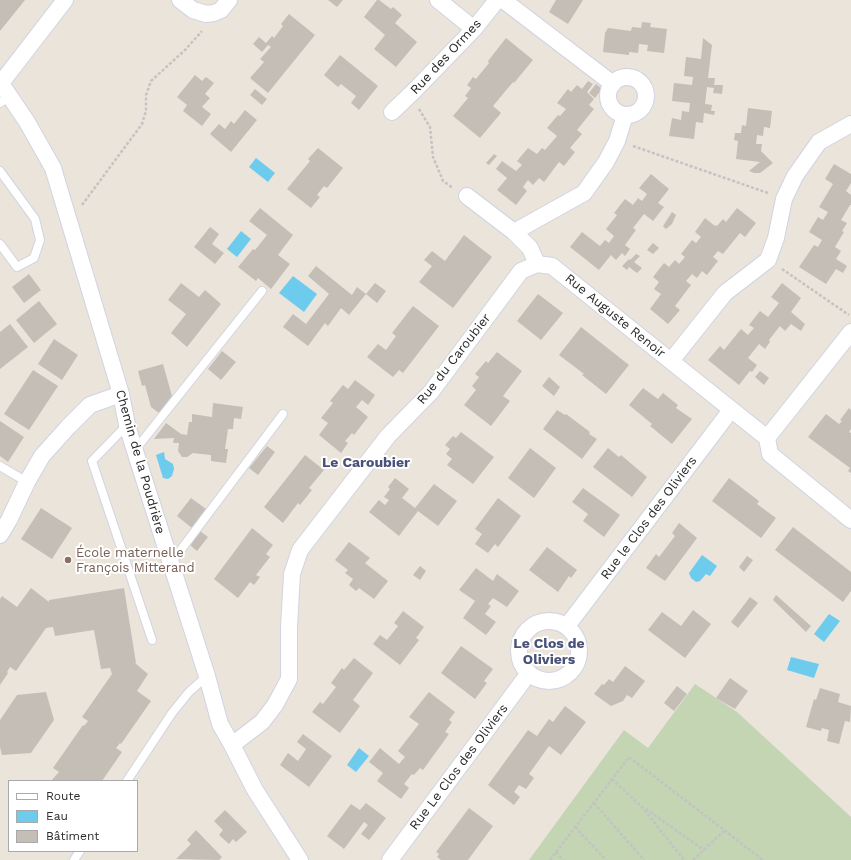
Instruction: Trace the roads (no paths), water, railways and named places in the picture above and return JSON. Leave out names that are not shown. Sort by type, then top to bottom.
[{"type":"street","points":[[3,91],[65,0]]},
{"type":"street","points":[[180,0],[193,10],[206,14],[214,13],[225,5]]},
{"type":"street","points":[[438,0],[474,29]]},
{"type":"street","name":"Rue des Ormes","points":[[392,112],[474,29],[497,0]]},
{"type":"street","points":[[503,0],[613,84]]},
{"type":"street","points":[[630,77],[642,84],[645,89],[646,96],[642,108],[631,115],[619,114],[610,106],[608,94],[613,84],[618,79],[630,77]]},
{"type":"street","name":"Chemin de la Poudrière","points":[[3,91],[27,122],[53,168],[121,394],[127,425],[207,676],[220,724],[255,790],[300,860]]},
{"type":"street","points":[[514,232],[584,193],[606,162],[618,141],[625,115]]},
{"type":"street","points":[[671,361],[725,293],[768,260],[776,238],[784,199],[795,176],[819,142],[851,124]]},
{"type":"street","points":[[467,196],[514,232],[530,248],[537,264]]},
{"type":"street","name":"Rue Auguste Renoir","points":[[537,264],[552,266],[767,438]]},
{"type":"street","name":"Rue du Caroubier","points":[[232,745],[262,722],[275,705],[289,679],[289,627],[292,574],[300,550],[388,436],[431,392],[521,270],[537,264]]},
{"type":"street","points":[[851,332],[767,438],[770,454],[851,520]]},
{"type":"street","points":[[0,535],[42,456],[68,426],[90,405],[121,394]]},
{"type":"street","name":"Rue le Clos des Oliviers","points":[[567,626],[731,410]]},
{"type":"street","points":[[547,620],[558,622],[567,626],[578,642],[579,652],[577,661],[572,670],[565,676],[556,680],[546,681],[537,679],[522,665],[519,656],[519,646],[522,636],[528,628],[547,620]]},
{"type":"street","name":"Rue Le Clos des Oliviers","points":[[390,860],[529,673]]},
{"type":"lane","points":[[0,170],[35,219],[40,240],[34,258],[17,267],[0,244]]},
{"type":"lane","points":[[135,451],[262,291]]},
{"type":"lane","points":[[171,564],[283,414]]},
{"type":"lane","points":[[127,425],[92,461],[152,640]]},
{"type":"lane","points":[[0,466],[27,482]]},
{"type":"lane","points":[[128,780],[172,713],[189,692],[207,676]]},
{"type":"water","points":[[256,158],[275,173],[268,182],[249,167]]},
{"type":"water","points":[[241,231],[251,239],[237,257],[227,249]]},
{"type":"water","points":[[293,276],[317,294],[304,312],[279,293]]},
{"type":"water","points":[[164,452],[165,459],[173,464],[174,469],[172,476],[168,479],[163,478],[156,455]]},
{"type":"water","points":[[702,555],[717,566],[710,576],[706,574],[700,581],[696,582],[691,578],[689,573]]},
{"type":"water","points":[[829,614],[840,621],[824,642],[814,634]]},
{"type":"water","points":[[791,657],[819,664],[814,678],[787,670]]},
{"type":"water","points":[[359,748],[369,756],[356,772],[347,765]]},
{"type":"place","name":"École maternelle François Mitterand","points":[[68,560]]},
{"type":"district","name":"Le Caroubier","points":[[366,463]]},
{"type":"district","name":"Le Clos de Oliviers","points":[[549,652]]}]
